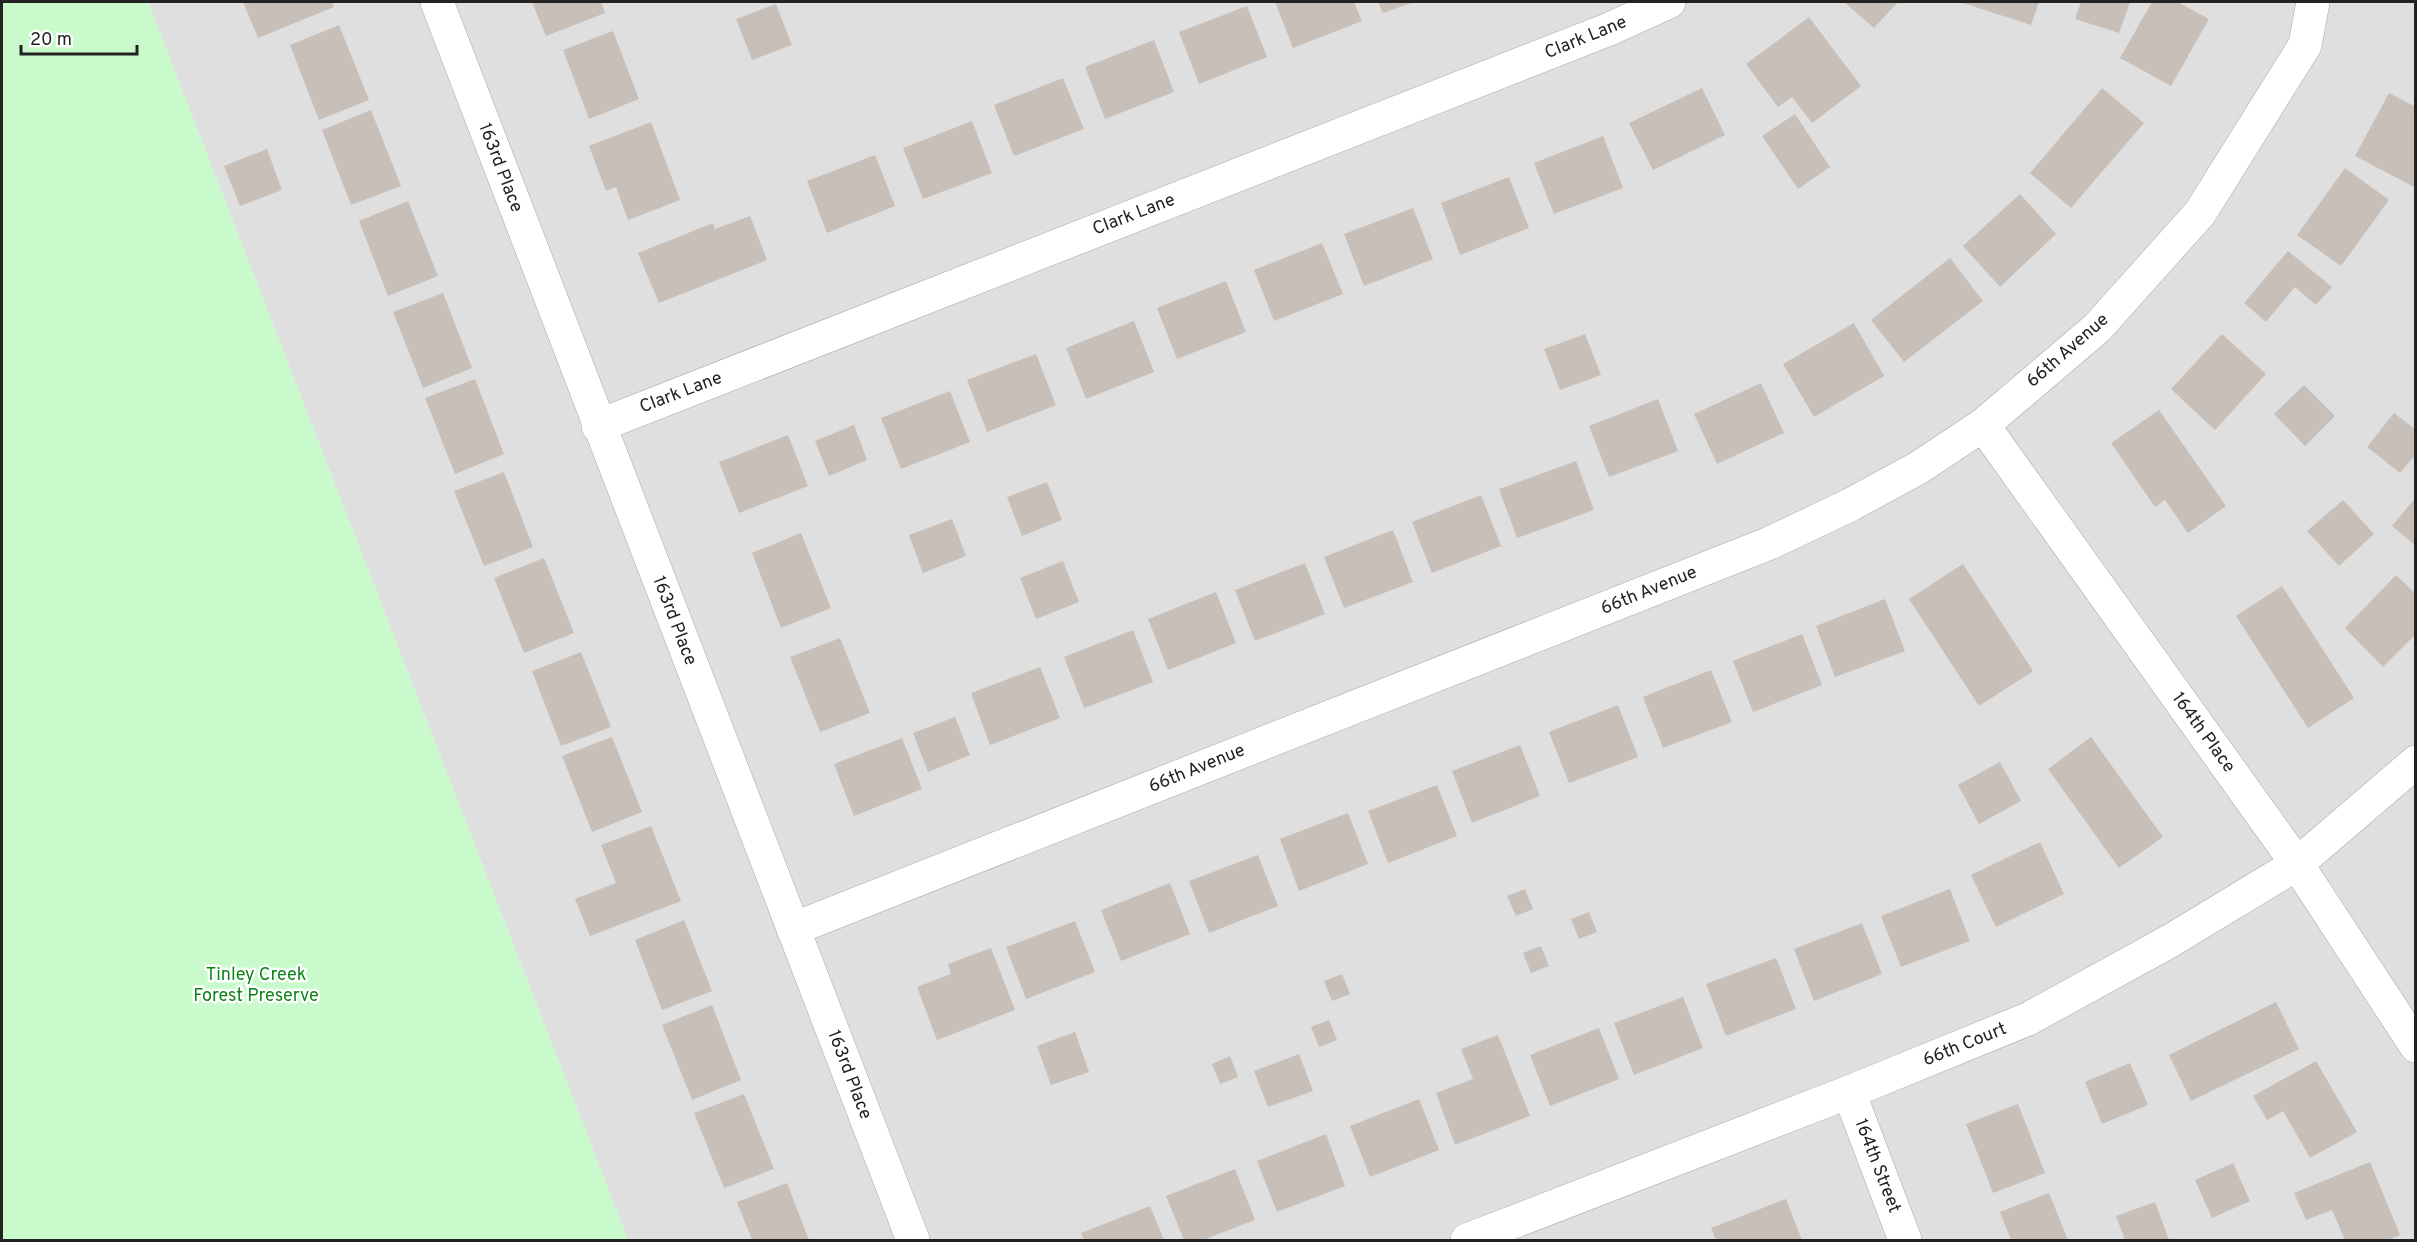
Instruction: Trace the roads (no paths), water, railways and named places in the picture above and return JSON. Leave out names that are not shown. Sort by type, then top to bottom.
[{"type":"street","name":"163rd Place","points":[[437,2],[598,426],[913,1240]]},
{"type":"street","name":"Clark Lane","points":[[598,426],[1607,30],[1669,2]]},
{"type":"street","name":"66th Avenue","points":[[793,929],[1770,543],[1850,506],[1918,468],[1983,425],[2097,328],[2200,213],[2305,45],[2313,2]]},
{"type":"street","name":"164th Place","points":[[1983,425],[2297,864],[2415,1046]]},
{"type":"street","name":"66th Court","points":[[1467,1240],[1849,1092],[2028,1019],[2170,941],[2297,864],[2415,762]]},
{"type":"street","name":"164th Street","points":[[1849,1092],[1905,1240]]},
{"type":"park label","name":"Tinley Creek Forest Preserve","points":[[256,985]]}]
